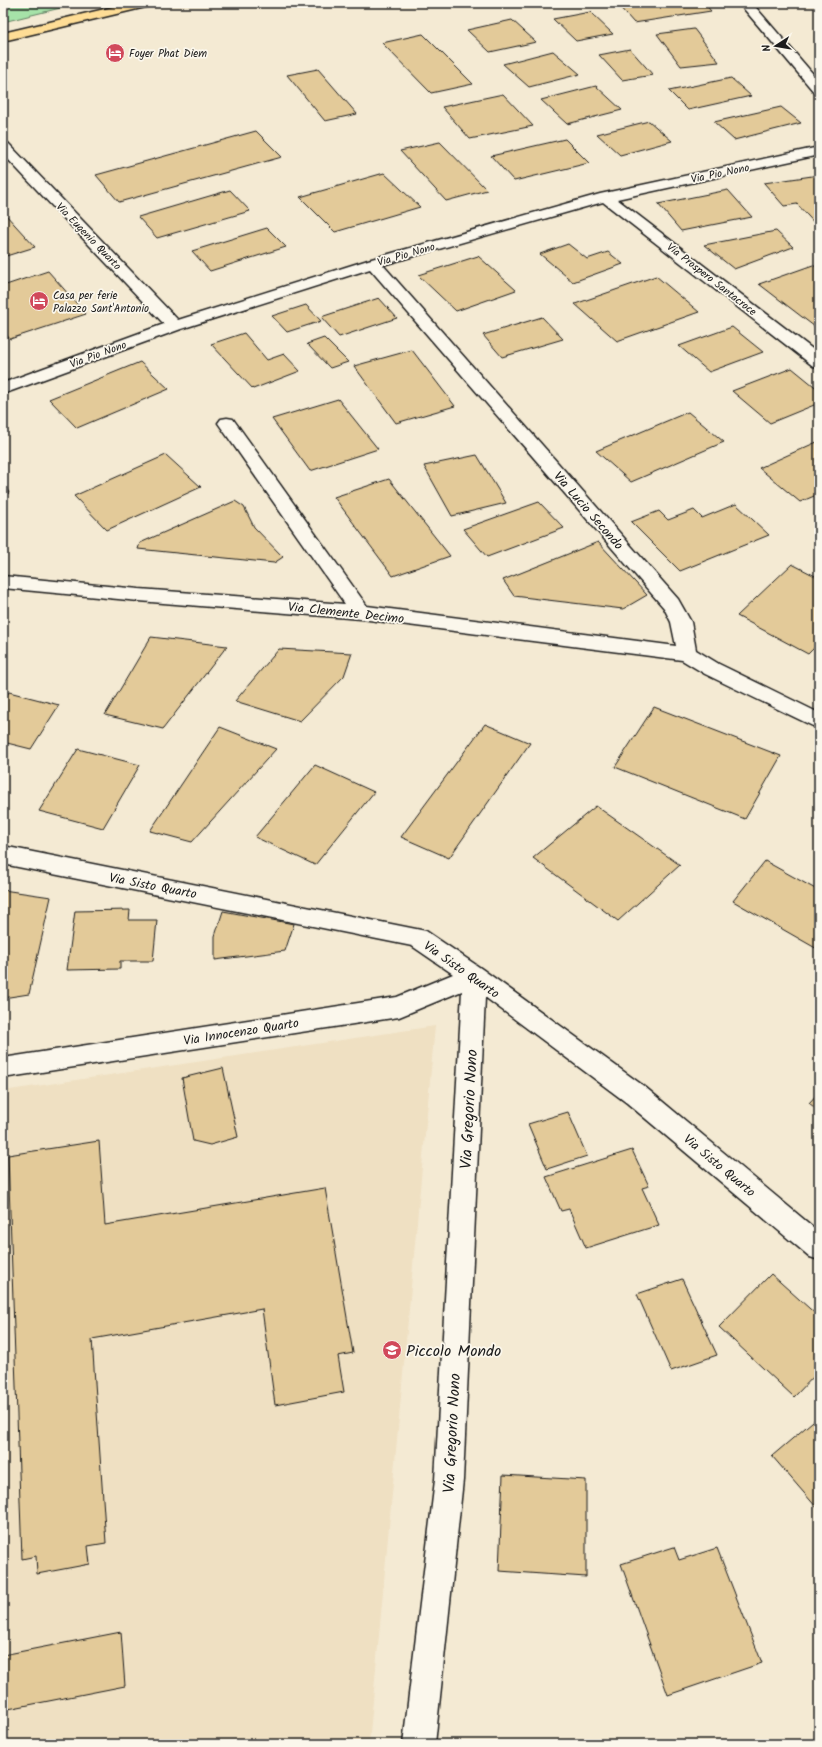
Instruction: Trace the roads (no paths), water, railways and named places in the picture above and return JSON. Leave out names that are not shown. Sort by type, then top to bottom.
[{"type":"main road","points":[[3,37],[146,3]]},
{"type":"street","points":[[745,3],[819,89]]},
{"type":"street","name":"Via Eugenio Quarto","points":[[3,146],[175,326]]},
{"type":"street","name":"Via Pio Nono","points":[[3,389],[175,326],[373,263],[605,197],[819,151]]},
{"type":"street","name":"Via Prospero Santacroce","points":[[605,197],[819,362]]},
{"type":"street","name":"Via Lucio Secondo","points":[[373,263],[671,604],[681,622],[687,654]]},
{"type":"street","points":[[227,422],[361,612]]},
{"type":"street","name":"Via Clemente Decimo","points":[[3,582],[139,595],[361,612],[687,654]]},
{"type":"street","points":[[687,654],[712,669],[819,722]]},
{"type":"street","name":"Via Sisto Quarto","points":[[3,855],[418,938],[474,976],[636,1095],[819,1248]]},
{"type":"street","name":"Via Innocenzo Quarto","points":[[3,1068],[399,1007],[474,976]]},
{"type":"street","name":"Via Gregorio Nono","points":[[419,1744],[449,1480],[474,976]]},
{"type":"place","name":"Foyer Phat Diem","points":[[115,53]]},
{"type":"place","name":"Casa per ferie Palazzo Sant'Antonio","points":[[39,301]]},
{"type":"place","name":"Piccolo Mondo","points":[[392,1350]]}]
